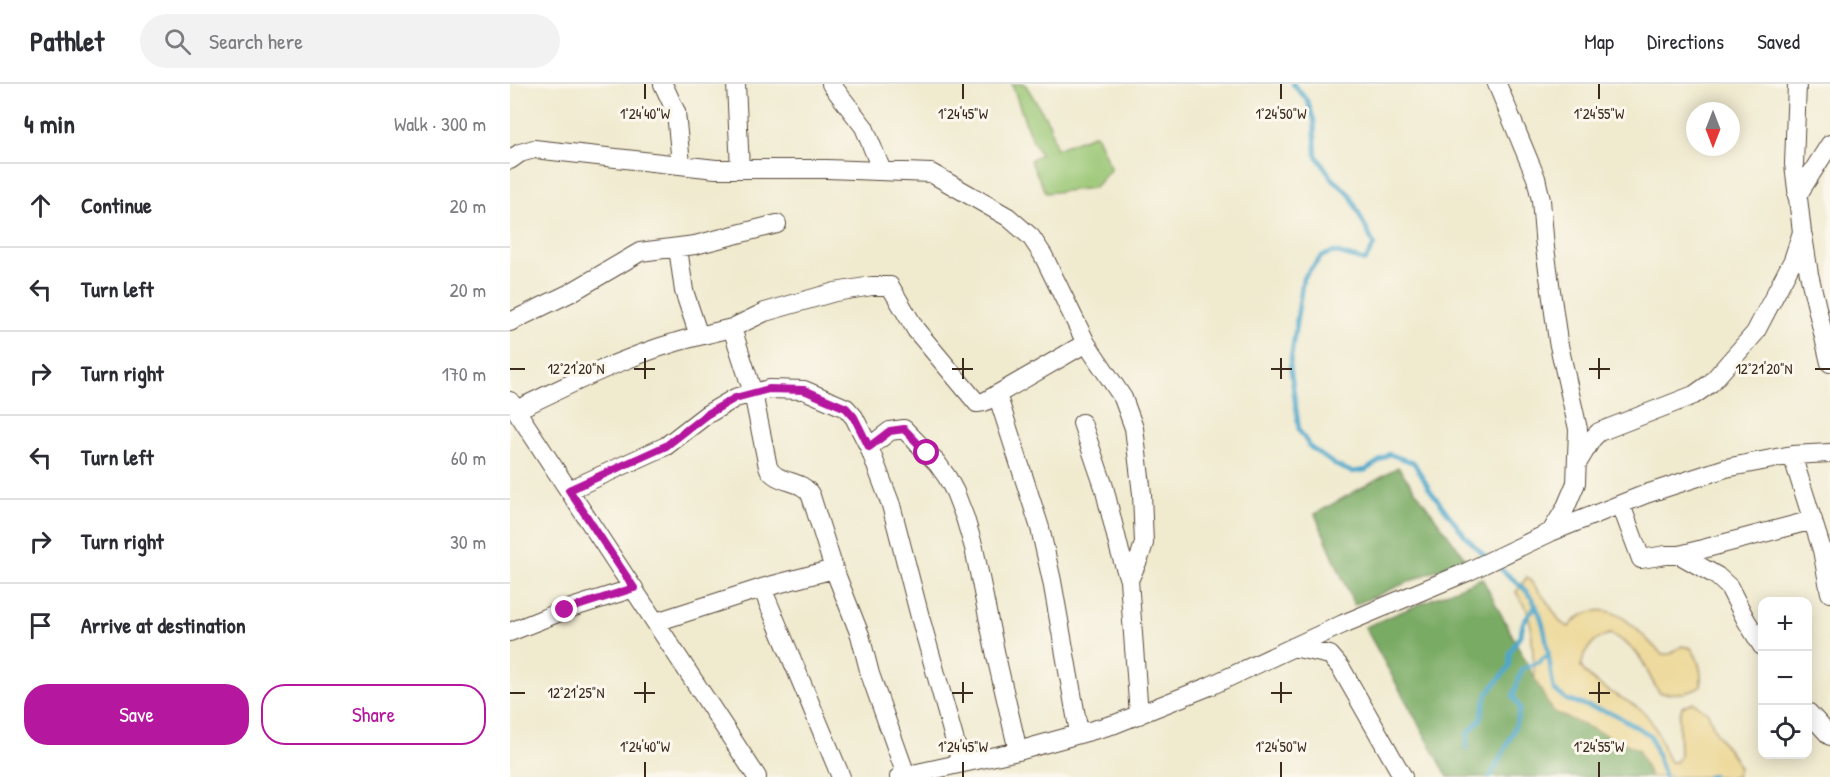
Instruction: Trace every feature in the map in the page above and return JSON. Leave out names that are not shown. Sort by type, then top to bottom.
[{"type":"street","points":[[663,84],[676,112],[681,165]]},
{"type":"street","points":[[736,84],[740,169]]},
{"type":"street","points":[[831,84],[864,128],[882,171]]},
{"type":"street","points":[[1497,84],[1536,178],[1541,200],[1558,341],[1578,429],[1576,483],[1565,509],[1551,532]]},
{"type":"street","points":[[1797,84],[1794,164],[1797,196],[1809,274],[1830,363]]},
{"type":"street","points":[[1797,196],[1830,144]]},
{"type":"street","points":[[510,160],[520,153],[534,149],[740,169],[827,169],[931,173],[1008,217],[1031,237],[1043,255],[1086,343],[1123,398],[1134,428],[1144,528],[1140,556],[1129,580]]},
{"type":"street","points":[[510,322],[570,293],[640,252],[678,248],[777,224]]},
{"type":"street","points":[[1578,462],[1599,432],[1694,395],[1711,383],[1755,333],[1793,260],[1802,232]]},
{"type":"street","points":[[678,248],[684,291],[699,336]]},
{"type":"street","points":[[757,777],[513,405],[634,357],[732,328],[765,312],[835,292],[872,286],[890,286],[916,330],[977,403],[984,402],[1086,343]]},
{"type":"street","points":[[732,328],[753,393],[768,467],[774,477],[809,490],[834,569],[860,634],[902,776],[1018,751],[1139,715],[1467,572],[1551,532],[1646,494],[1726,468],[1792,455],[1830,453]]},
{"type":"street","points":[[569,490],[666,446],[706,415],[735,398],[769,389],[787,388],[818,394],[846,408],[854,417],[869,447],[891,505],[961,763]]},
{"type":"street","points":[[996,394],[1040,528],[1052,581],[1078,733]]},
{"type":"street","points":[[1082,423],[1104,487],[1129,580],[1139,715]]},
{"type":"street","points":[[869,447],[890,431],[904,429],[937,464],[955,492],[974,548],[1018,751]]},
{"type":"street","points":[[1792,455],[1822,550],[1830,593]]},
{"type":"street","points":[[1621,505],[1641,559],[1680,555],[1813,520]]},
{"type":"street","points":[[1680,555],[1723,581],[1758,639]]},
{"type":"street","points":[[656,622],[762,588],[834,569]]},
{"type":"street","points":[[510,632],[565,610],[634,588]]},
{"type":"street","points":[[762,588],[841,777]]},
{"type":"street","points":[[1293,647],[1330,655],[1341,668],[1403,777]]},
{"type":"street","points":[[1812,716],[1830,736]]},
{"type":"green space","points":[[1012,84],[1025,84],[1049,123],[1056,149],[1096,134],[1111,169],[1094,188],[1046,193],[1030,160],[1040,155],[1028,130]]},
{"type":"green space","points":[[1398,467],[1465,558],[1354,605],[1315,514]]},
{"type":"green space","points":[[1482,578],[1552,711],[1638,749],[1651,777],[1448,777],[1365,627]]},
{"type":"sand","points":[[1527,577],[1561,623],[1569,627],[1577,618],[1587,613],[1610,612],[1629,622],[1662,654],[1670,654],[1682,646],[1691,648],[1699,666],[1701,686],[1687,692],[1660,693],[1638,655],[1611,634],[1591,645],[1581,667],[1594,681],[1646,715],[1670,762],[1676,762],[1680,757],[1679,718],[1682,707],[1693,702],[1708,713],[1716,733],[1734,758],[1739,768],[1736,777],[1651,777],[1638,749],[1552,711],[1535,679],[1531,626],[1527,610],[1516,592]]},
{"type":"waterway","points":[[1293,84],[1307,100],[1314,120],[1316,155],[1332,178],[1350,195],[1374,245],[1365,261],[1334,252],[1322,256],[1303,278],[1290,365],[1299,430],[1310,447],[1335,465],[1352,472],[1366,470],[1389,454],[1414,463],[1430,490],[1466,537],[1486,557]]},
{"type":"waterway","points":[[1495,564],[1527,592],[1540,614],[1554,690],[1567,700],[1614,714],[1650,735],[1665,777]]},
{"type":"waterway","points":[[1466,748],[1468,733],[1480,720],[1487,694],[1509,667],[1510,652],[1521,634],[1523,623],[1536,605]]},
{"type":"waterway","points":[[1490,777],[1508,744],[1518,717],[1520,708],[1513,696],[1522,669],[1539,662],[1548,655]]},
{"type":"waterway","points":[[1708,777],[1712,775]]},
{"type":"route","points":[[565,610],[634,588],[569,490],[666,446],[706,415],[735,398],[769,389],[787,388],[818,394],[846,408],[854,417],[869,447],[890,431],[904,429],[927,453]]}]
